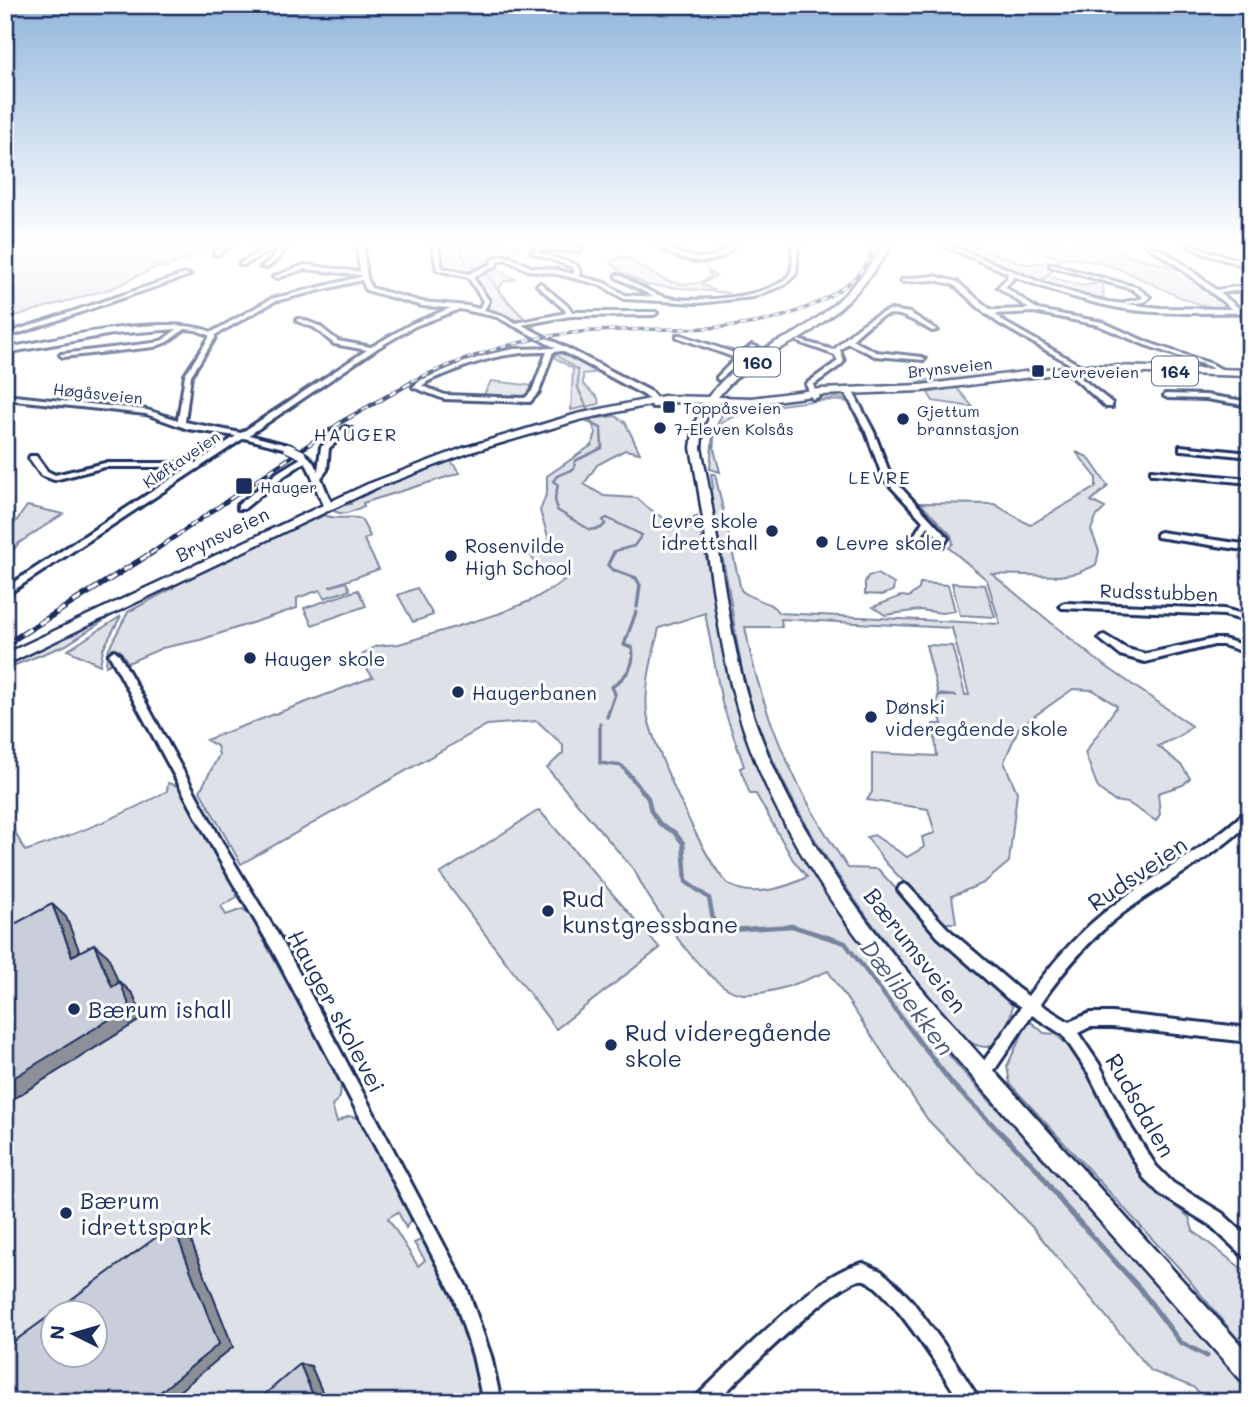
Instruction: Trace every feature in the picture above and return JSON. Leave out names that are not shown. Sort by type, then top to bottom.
[{"type":"main road","name":"Bærumsveien","points":[[835,311],[802,337],[768,352],[737,371],[713,403],[703,434],[701,473],[732,658],[746,714],[770,775],[811,851],[854,917],[919,1000],[1250,1373]]},
{"type":"main road","name":"Bærumsveien","points":[[713,403],[737,387],[755,363],[768,352]]},
{"type":"main road","name":"Brynsveien","points":[[713,403],[921,388],[1085,369],[1250,373]]},
{"type":"main road","name":"164","points":[[737,387],[748,397],[764,400]]},
{"type":"main road","name":"Brynsveien","points":[[5,660],[328,505],[407,471],[504,437],[652,402],[754,406],[814,395]]},
{"type":"street","points":[[5,336],[81,311]]},
{"type":"street","points":[[181,423],[188,375],[212,334],[254,311]]},
{"type":"street","name":"Kløftaveien","points":[[5,593],[373,349],[413,325],[451,311]]},
{"type":"street","points":[[481,311],[518,324],[637,388],[652,402]]},
{"type":"street","points":[[987,312],[1036,311],[1108,325],[1138,340],[1223,372]]},
{"type":"street","points":[[837,353],[848,341],[890,312],[904,313],[934,330]]},
{"type":"street","points":[[987,312],[1085,369]]},
{"type":"street","points":[[518,324],[569,314],[654,313]]},
{"type":"street","points":[[299,320],[317,327],[336,343],[373,349]]},
{"type":"street","points":[[5,351],[91,335],[184,327],[202,328],[212,334]]},
{"type":"street","points":[[63,355],[154,345],[165,341],[184,327]]},
{"type":"street","points":[[679,337],[742,358]]},
{"type":"street","points":[[802,337],[837,353],[841,360],[809,384],[814,395]]},
{"type":"street","points":[[848,341],[875,354],[922,359]]},
{"type":"street","name":"Bærumsveien","points":[[719,378],[752,347],[768,352]]},
{"type":"street","points":[[550,352],[535,392],[527,400],[444,397],[417,387],[423,381],[492,356],[520,351],[550,352],[564,349]]},
{"type":"street","points":[[1069,371],[1109,405]]},
{"type":"street","points":[[849,392],[870,432],[887,478],[927,522]]},
{"type":"street","points":[[1168,396],[1206,397],[1250,404]]},
{"type":"street","name":"Høgåsveien","points":[[8,399],[134,409],[288,448],[303,456]]},
{"type":"street","points":[[318,476],[323,471],[325,447],[348,429]]},
{"type":"street","points":[[1183,448],[1250,455]]},
{"type":"street","points":[[241,507],[303,456],[318,476],[323,497],[328,505]]},
{"type":"street","points":[[33,458],[44,473],[54,478],[105,466],[197,465]]},
{"type":"street","points":[[1154,472],[1250,481]]},
{"type":"street","points":[[1160,535],[1250,548]]},
{"type":"street","name":"Rudsstubben","points":[[1065,606],[1224,612],[1250,619]]},
{"type":"street","points":[[1104,638],[1124,652],[1145,658],[1214,642],[1223,642],[1250,651]]},
{"type":"street","name":"Hauger skolevei","points":[[114,654],[223,855],[278,947],[461,1294],[482,1356],[492,1402]]},
{"type":"street","name":"Rudsveien","points":[[984,1073],[1028,1006],[1070,954],[1115,912],[1219,844],[1250,814]]},
{"type":"street","points":[[904,890],[953,942],[1028,1006]]},
{"type":"street","name":"Rudsdalen","points":[[1028,1006],[1068,1030],[1094,1069],[1150,1172],[1167,1189],[1216,1219],[1250,1251]]},
{"type":"street","points":[[1068,1030],[1090,1020],[1112,1020],[1250,1035]]},
{"type":"street","points":[[703,1402],[817,1296],[852,1271],[864,1270],[901,1301],[972,1402]]},
{"type":"shaded area","points":[[5,311],[34,311],[5,319]]},
{"type":"shaded area","points":[[488,311],[517,311],[525,320],[514,320]]},
{"type":"shaded area","points":[[563,352],[601,372],[583,374],[583,384],[598,398],[599,404],[571,410],[573,369],[552,356]]},
{"type":"shaded area","points":[[972,365],[981,367],[994,377],[921,385],[918,382],[945,376],[940,370],[967,370]]},
{"type":"shaded area","points":[[491,381],[535,386],[529,397],[483,396]]},
{"type":"shaded area","points":[[956,387],[973,407],[933,401],[928,393]]},
{"type":"shaded area","points":[[836,398],[850,403],[839,401],[804,402]]},
{"type":"shaded area","points":[[792,403],[742,414],[719,426],[714,443],[720,472],[710,469],[713,434],[723,412]]},
{"type":"shaded area","points":[[615,416],[625,422],[640,453],[625,450],[597,465],[584,484],[604,496],[637,498],[657,514],[676,522],[686,522],[697,516],[710,574],[726,672],[747,739],[784,819],[828,894],[878,965],[947,1053],[1024,1135],[1247,1386],[1250,1402],[1238,1402],[1227,1392],[1220,1399],[1223,1402],[1210,1402],[1193,1387],[1151,1371],[1034,1229],[928,1120],[828,971],[787,987],[744,994],[730,990],[714,979],[666,923],[635,871],[547,768],[563,753],[563,745],[537,721],[487,725],[241,864],[200,791],[219,755],[217,746],[206,740],[373,677],[361,661],[362,655],[376,646],[399,644],[498,614],[532,600],[564,581],[535,562],[529,553],[551,546],[540,511],[547,492],[547,476],[592,445],[596,433],[590,419]],"holes":[[[705,613],[722,703],[744,766],[740,768],[750,794],[756,794],[793,860],[807,877],[799,881],[769,890],[739,889],[730,885],[720,875],[708,856],[669,776],[647,713],[648,681],[659,628]]]},
{"type":"shaded area","points":[[495,444],[450,460],[460,473],[363,503],[364,506],[349,512],[334,511],[334,505],[343,501],[345,505],[351,504],[348,499],[413,472]]},
{"type":"shaded area","points":[[1076,452],[1088,457],[1108,486],[1091,501],[1105,508],[1096,517],[1091,530],[1099,551],[1096,565],[1078,573],[1059,576],[992,574],[1094,658],[1192,726],[1180,736],[1158,746],[1182,766],[1190,778],[1183,785],[1158,793],[1160,814],[1156,821],[1128,803],[1114,801],[1098,788],[1085,753],[1117,706],[1093,690],[1073,689],[1019,727],[1004,762],[1017,792],[1009,862],[984,883],[952,896],[956,923],[943,923],[886,863],[867,837],[874,835],[907,857],[924,847],[922,837],[935,833],[928,809],[867,800],[872,792],[872,753],[937,756],[933,724],[942,724],[938,696],[957,696],[938,694],[926,645],[952,646],[965,695],[969,695],[952,628],[781,619],[782,627],[745,627],[761,692],[783,753],[813,812],[848,868],[878,869],[936,931],[993,982],[1011,1004],[1009,1020],[1002,1033],[994,1044],[983,1047],[962,1036],[868,919],[813,837],[768,749],[745,682],[711,499],[711,474],[715,474],[741,590],[775,608],[779,613],[1000,624],[987,580],[949,548],[953,543],[951,535],[920,503],[994,504],[1030,525],[1096,487],[1096,477]]},
{"type":"shaded area","points":[[27,506],[63,514],[19,543],[5,559],[5,537]]},
{"type":"shaded area","points":[[324,515],[361,519],[370,536],[364,540],[379,569],[329,587],[346,582],[350,590],[324,598],[320,590],[297,598],[297,608],[200,640],[162,648],[128,663],[120,650],[110,656],[112,663],[106,666],[107,652],[128,612],[173,588],[176,583],[312,516],[316,519]]},
{"type":"shaded area","points":[[877,574],[894,584],[893,591],[882,595],[865,594],[868,576]]},
{"type":"shaded area","points":[[920,583],[948,585],[955,611],[942,613],[920,610],[885,615],[873,607],[901,596],[909,597],[919,589]]},
{"type":"shaded area","points":[[952,583],[985,585],[995,617],[960,615]]},
{"type":"shaded area","points":[[417,588],[433,615],[413,622],[398,595]]},
{"type":"shaded area","points":[[358,590],[366,606],[312,625],[304,608]]},
{"type":"shaded area","points":[[121,616],[103,649],[100,665],[68,650]]},
{"type":"shaded area","points":[[108,618],[66,645],[5,669],[5,663]]},
{"type":"shaded area","points":[[168,783],[180,787],[236,891],[237,897],[221,906],[226,915],[243,909],[250,915],[341,1083],[340,1097],[332,1106],[337,1122],[349,1116],[362,1119],[413,1215],[406,1228],[398,1212],[388,1218],[418,1266],[425,1260],[414,1243],[423,1239],[427,1240],[437,1259],[462,1319],[484,1402],[5,1402],[5,836],[15,832],[25,851],[133,809],[167,791]]},
{"type":"shaded area","name":"Rud kunstgressbane","points":[[539,810],[660,948],[556,1029],[440,874]]},
{"type":"shaded area","points":[[1031,1022],[1044,1033],[1056,1034],[1073,1051],[1118,1138],[1152,1188],[1189,1217],[1193,1231],[1250,1275],[1250,1354],[1178,1267],[1010,1084],[1007,1066],[1026,1026]]},
{"type":"building","name":"Bærum ishall","points":[[52,904],[72,956],[94,944],[112,987],[120,982],[130,1007],[5,1083],[5,929]]},
{"type":"building","name":"Bærum idrettspark","points":[[173,1225],[219,1344],[148,1402],[5,1402],[5,1348],[38,1324],[38,1368],[108,1368],[108,1298],[73,1298]]},
{"type":"building","points":[[300,1364],[313,1395],[305,1402],[256,1402]]},
{"type":"waterway","name":"Dælibekken","points":[[517,311],[558,356],[578,370],[578,388],[587,408]]},
{"type":"waterway","name":"Dælibekken","points":[[586,421],[601,428],[602,448],[575,461],[574,469],[557,476],[553,481],[558,485],[555,498],[557,510],[590,530],[601,528],[605,524],[603,520],[607,518],[642,535],[634,546],[615,551],[614,554]]},
{"type":"waterway","name":"Dælibekken","points":[[614,552],[608,565],[613,570],[636,578],[640,585],[637,607]]},
{"type":"waterway","name":"Dælibekken","points":[[607,717],[615,694],[612,687],[631,666],[632,648],[624,645],[636,612]]},
{"type":"waterway","name":"Dælibekken","points":[[600,724],[600,763],[622,766],[628,773]]},
{"type":"waterway","name":"Dælibekken","points":[[627,772],[648,798],[651,811],[660,824],[674,832],[683,843],[686,882],[709,898],[714,925],[730,930],[792,926],[845,943],[928,1053]]},
{"type":"waterway","name":"Dælibekken","points":[[927,1051],[953,1085],[1037,1169],[1063,1204],[1141,1290],[1180,1342],[1207,1356]]},
{"type":"railway","points":[[412,381],[486,352],[544,337],[599,331],[740,325],[774,319],[797,311]]},
{"type":"railway","points":[[152,553],[343,421],[416,380]]},
{"type":"railway","points":[[5,645],[152,553]]},
{"type":"place","name":"Levreveien","points":[[1038,371]]},
{"type":"place","name":"Toppåsveien","points":[[669,407]]},
{"type":"place","name":"Gjettum brannstasjon","points":[[903,419]]},
{"type":"place","name":"7-Eleven Kolsås","points":[[660,428]]},
{"type":"place","name":"Hauger","points":[[244,486]]},
{"type":"place","name":"Levre skole idrettshall","points":[[772,531]]},
{"type":"place","name":"Levre skole","points":[[822,542]]},
{"type":"place","name":"Rosenvilde High School","points":[[451,556]]},
{"type":"place","name":"Hauger skole","points":[[250,658]]},
{"type":"place","name":"Haugerbanen","points":[[458,692]]},
{"type":"place","name":"Dønski videregående skole","points":[[871,717]]},
{"type":"place","name":"Rud kunstgressbane","points":[[548,911]]},
{"type":"place","name":"Bærum ishall","points":[[74,1009]]},
{"type":"place","name":"Rud videregående skole","points":[[611,1045]]},
{"type":"place","name":"Bærum idrettspark","points":[[66,1213]]},
{"type":"district","name":"HAUGER","points":[[356,434]]},
{"type":"district","name":"LEVRE","points":[[880,477]]}]
